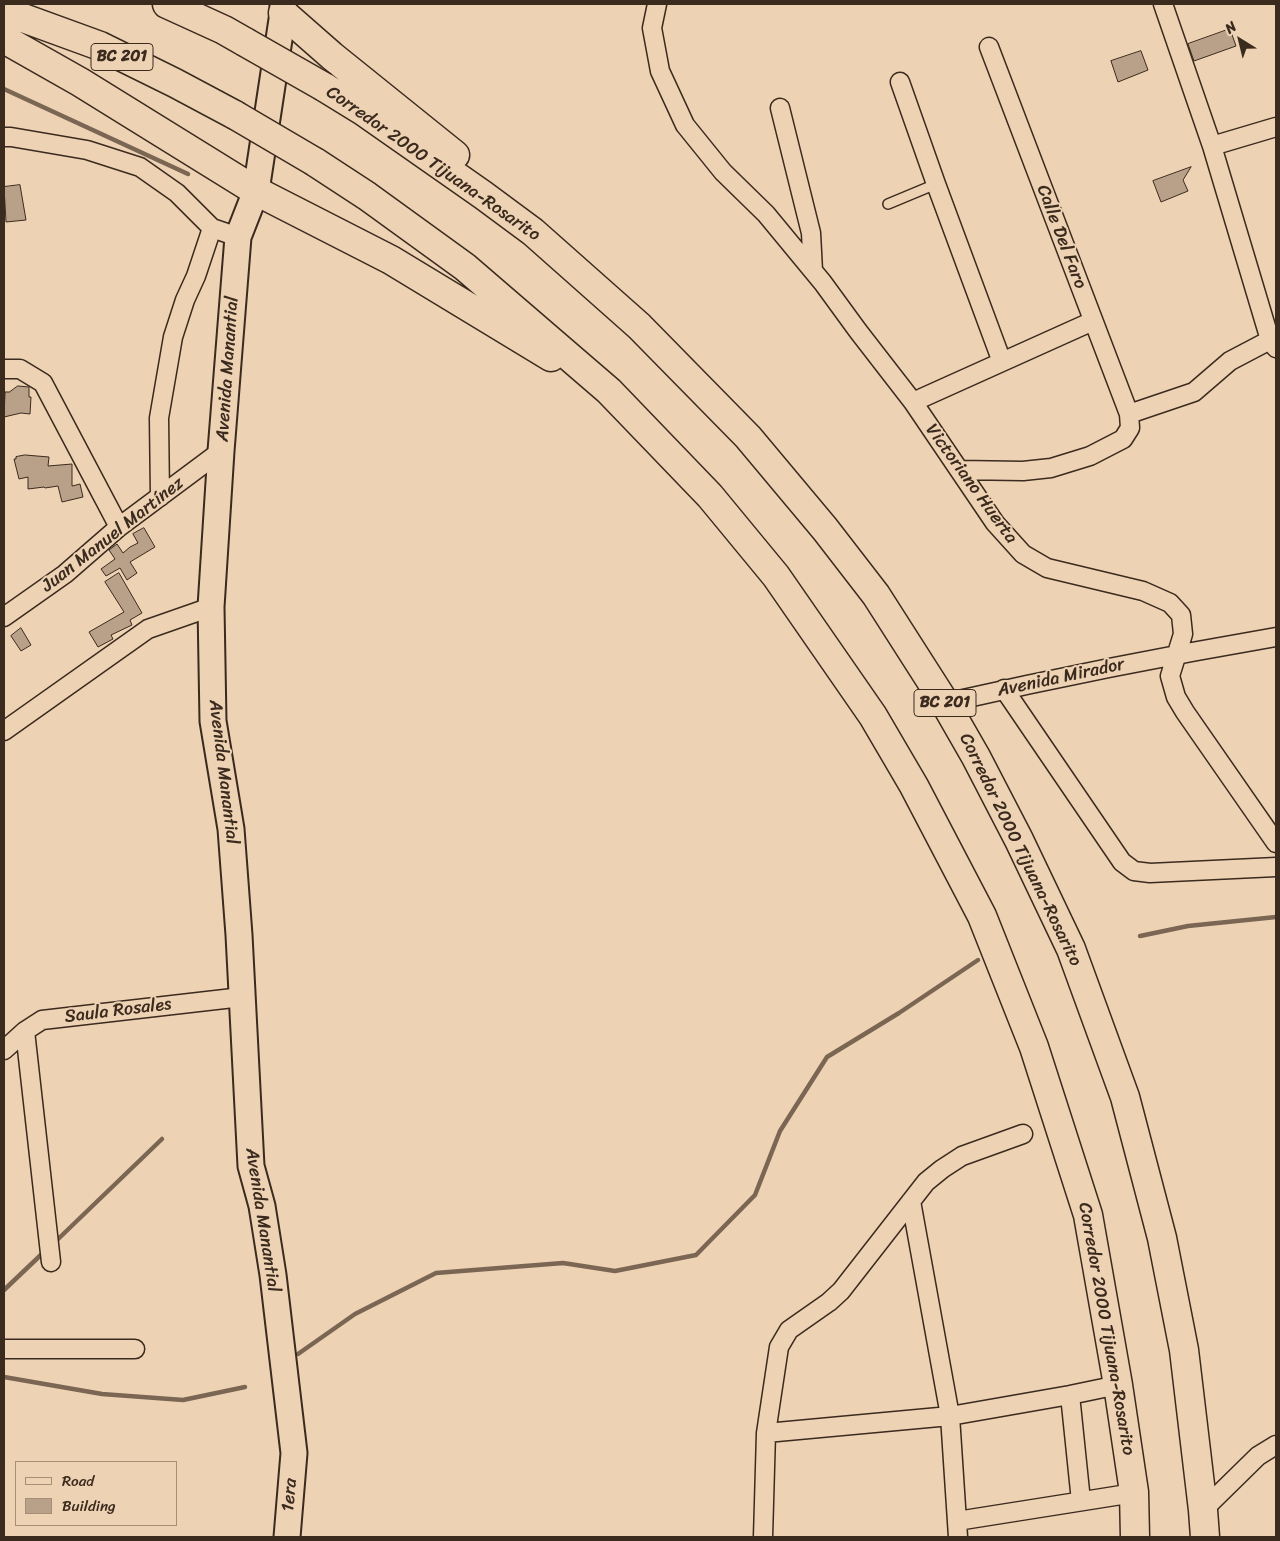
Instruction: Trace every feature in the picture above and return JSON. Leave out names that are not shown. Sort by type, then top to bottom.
[{"type":"highway","name":"Corredor 2000 Tijuana-Rosarito","points":[[167,4],[224,30],[363,111],[483,194],[533,232],[639,326],[748,437],[876,595],[945,703],[976,757],[1019,840],[1071,949],[1125,1097],[1162,1238],[1182,1340],[1204,1510],[1205,1537]]},
{"type":"highway","points":[[283,8],[332,56],[464,162],[495,191],[533,232]]},
{"type":"highway","name":"Corredor 2000 Tijuana-Rosarito","points":[[4,11],[100,46],[235,115],[315,162],[367,196],[465,267],[609,391],[710,496],[776,576],[873,716],[914,786],[982,916],[1034,1047],[1088,1215],[1118,1385],[1134,1493],[1136,1537]]},
{"type":"highway","points":[[4,39],[80,82],[256,191],[391,260],[609,391]]},
{"type":"highway","points":[[1127,1537],[1134,1493]]},
{"type":"main road","name":"Avenida Manantial","points":[[283,8],[256,191],[238,237],[211,607],[213,721],[231,830],[239,936],[251,1166],[262,1206],[273,1275],[294,1453]]},
{"type":"main road","name":"1era","points":[[287,1537],[294,1453]]},
{"type":"street","name":"Victoriano Huerta","points":[[657,4],[652,28],[660,71],[685,125],[723,172],[766,214],[813,271],[913,402],[995,523],[1023,554],[1047,568],[1143,592],[1170,603],[1181,615],[1183,634],[1170,676],[1176,697],[1276,844]]},
{"type":"street","points":[[959,470],[1023,471],[1050,468],[1090,456],[1123,439],[1130,421],[1194,392],[1230,361],[1273,344],[1212,146],[1163,4]]},
{"type":"street","name":"Calle Del Faro","points":[[988,47],[1130,421]]},
{"type":"street","points":[[900,82],[1002,362]]},
{"type":"street","points":[[780,108],[811,233],[813,271]]},
{"type":"street","points":[[1212,146],[1276,127]]},
{"type":"street","points":[[6,138],[87,150],[140,167],[177,193],[212,228],[238,237]]},
{"type":"street","points":[[160,497],[159,418],[172,337],[196,276],[212,228]]},
{"type":"street","points":[[913,402],[1093,321]]},
{"type":"street","points":[[4,369],[20,369],[43,384],[120,527]]},
{"type":"street","name":"Juan Manuel Martínez","points":[[4,616],[65,574],[120,527],[221,451]]},
{"type":"street","points":[[4,731],[148,629],[211,607]]},
{"type":"street","points":[[1177,654],[1276,637]]},
{"type":"street","name":"Avenida Mirador","points":[[945,703],[1004,689],[1177,654]]},
{"type":"street","points":[[1004,689],[1122,862],[1134,871],[1150,874],[1276,867]]},
{"type":"street","name":"Saula Rosales","points":[[4,1050],[25,1031],[42,1020],[242,997]]},
{"type":"street","points":[[25,1031],[51,1262]]},
{"type":"street","points":[[762,1537],[766,1433],[783,1338],[789,1330],[829,1302],[841,1291],[910,1201],[942,1168],[962,1156],[1023,1134]]},
{"type":"street","points":[[910,1201],[950,1416],[958,1529],[1081,1501],[1134,1493]]},
{"type":"street","points":[[4,1349],[135,1350]]},
{"type":"street","points":[[766,1433],[950,1416],[1118,1385]]},
{"type":"street","points":[[1070,1395],[1081,1501]]},
{"type":"street","points":[[1204,1510],[1258,1456],[1276,1445]]},
{"type":"lane","points":[[888,204],[936,184]]},
{"type":"building","points":[[1230,29],[1236,46],[1194,61],[1188,44]]},
{"type":"building","points":[[1141,51],[1148,70],[1118,82],[1111,61]]},
{"type":"building","points":[[1191,167],[1183,180],[1188,191],[1161,202],[1153,181]]},
{"type":"building","points":[[20,185],[26,220],[6,222],[4,187]]},
{"type":"building","points":[[18,386],[29,387],[29,397],[31,397],[30,414],[21,413],[4,417],[5,392],[9,392]]},
{"type":"building","points":[[25,455],[49,457],[48,466],[72,464],[72,486],[80,484],[83,497],[62,502],[58,486],[28,489],[28,477],[19,479],[14,459]]},
{"type":"building","points":[[144,528],[155,547],[130,562],[137,573],[127,580],[120,568],[106,576],[101,569],[115,559],[109,550],[117,544],[123,553],[138,543],[133,534]]},
{"type":"building","points":[[119,573],[142,613],[130,620],[132,625],[111,635],[113,639],[98,647],[89,632],[124,612],[105,582]]},
{"type":"building","points":[[21,628],[31,645],[21,651],[11,636]]},
{"type":"waterway","points":[[4,89],[188,174]]},
{"type":"waterway","points":[[1140,936],[1188,926],[1276,917]]},
{"type":"waterway","points":[[298,1354],[355,1314],[436,1273],[563,1263],[615,1271],[696,1255],[755,1195],[780,1131],[827,1057],[899,1013],[978,960]]},
{"type":"waterway","points":[[55,1242],[162,1139]]},
{"type":"waterway","points":[[4,1290],[45,1251]]},
{"type":"waterway","points":[[4,1377],[102,1394],[183,1400],[245,1387]]}]
